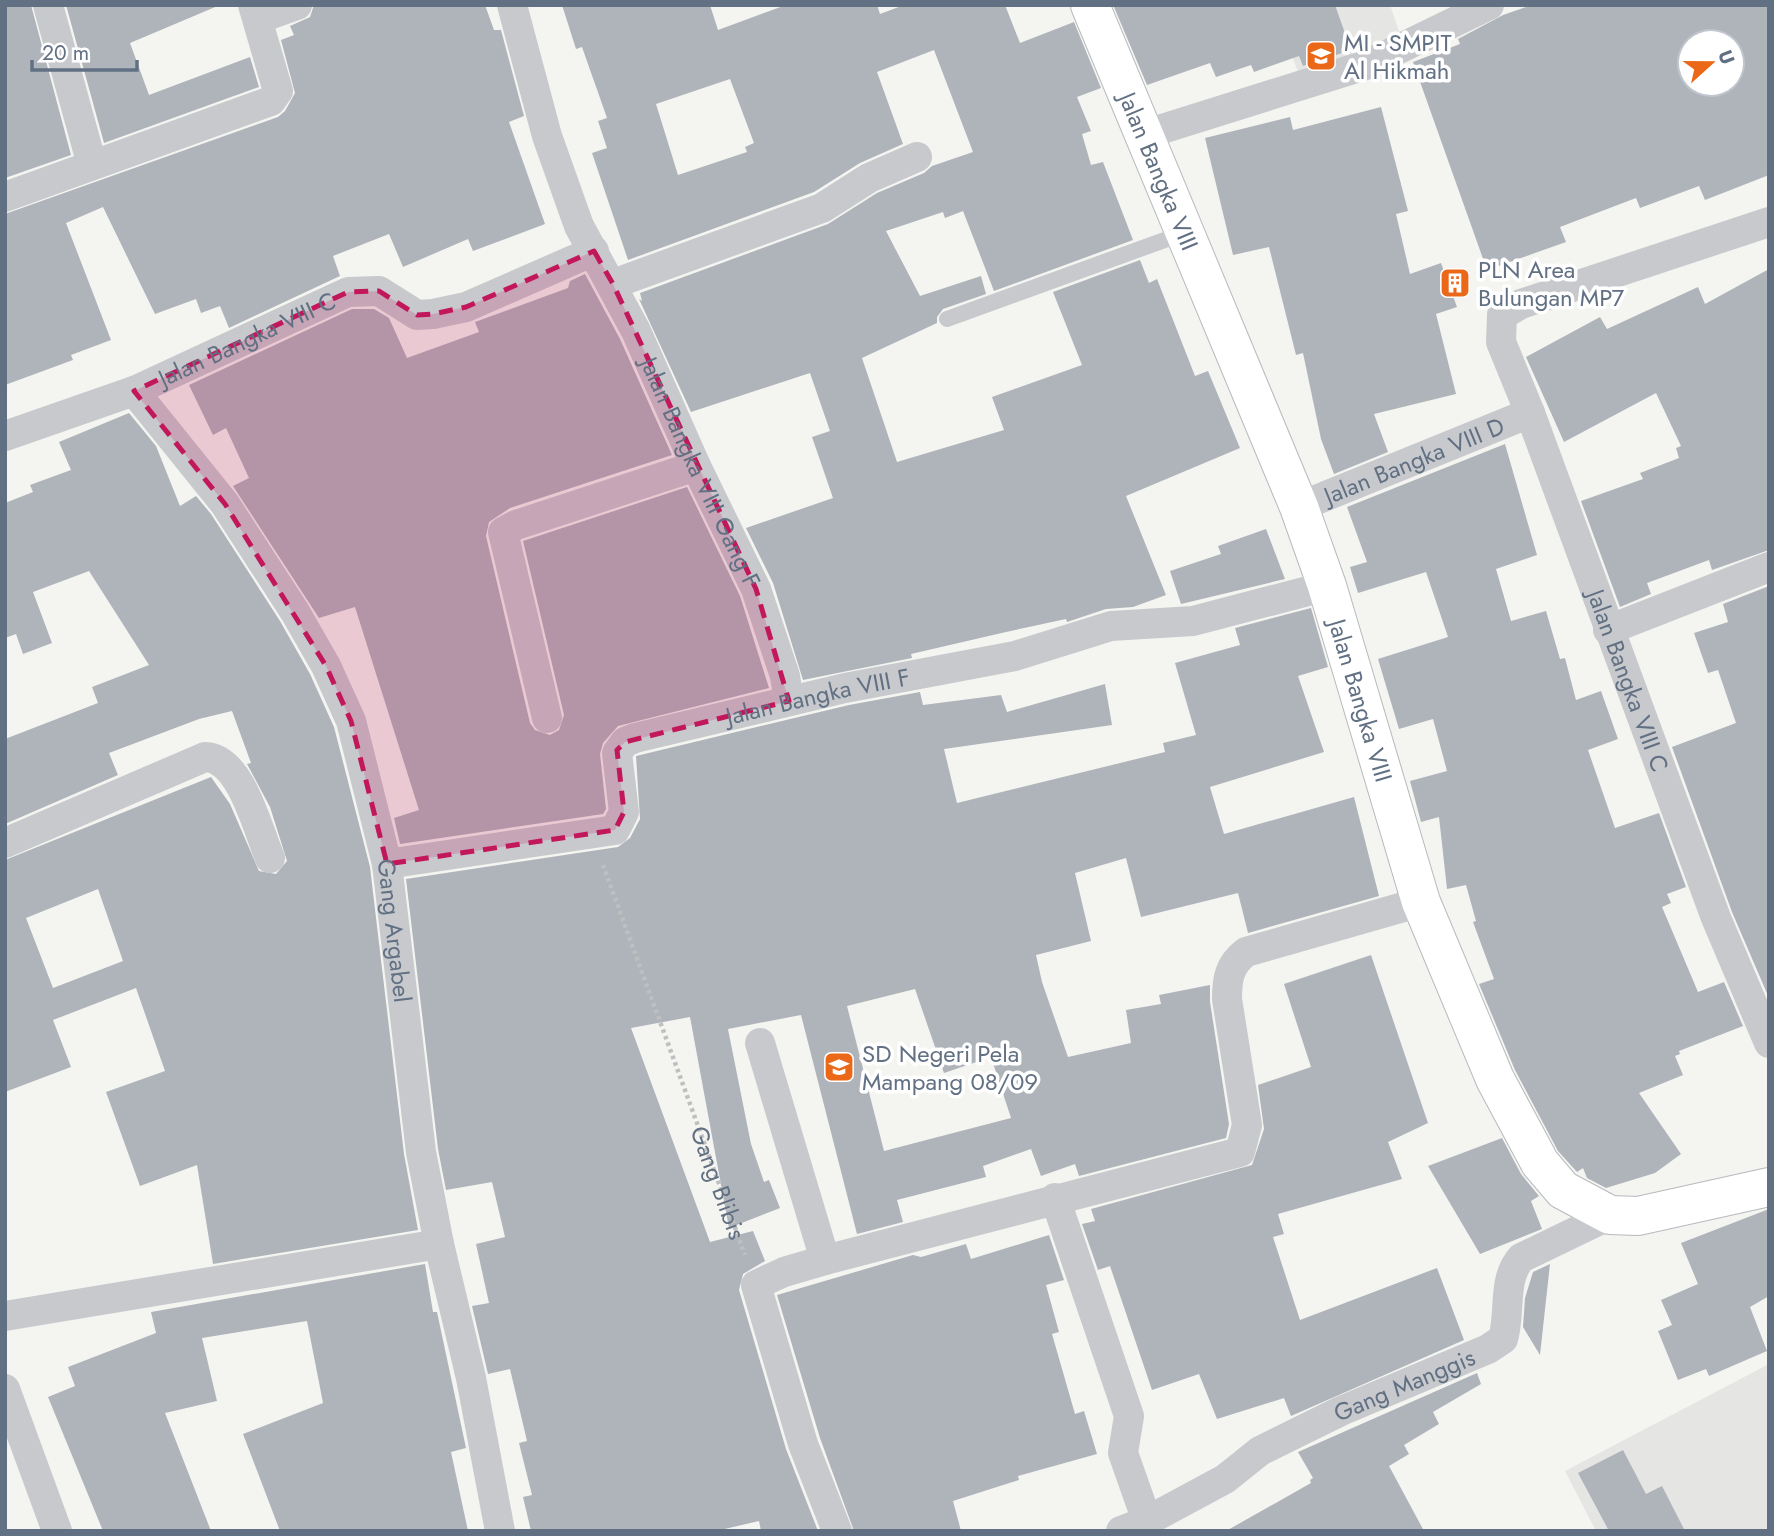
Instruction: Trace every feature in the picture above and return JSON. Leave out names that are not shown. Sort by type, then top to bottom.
[{"type":"street","points":[[48,5],[92,165]]},
{"type":"street","points":[[5,197],[265,104],[276,97],[278,91],[256,12],[297,5]]},
{"type":"street","points":[[512,5],[547,136],[579,226],[594,251]]},
{"type":"street","name":"Jalan Bangka VIII","points":[[1090,5],[1299,507],[1327,586],[1421,902],[1495,1079],[1540,1163],[1563,1190],[1610,1214],[1639,1216],[1769,1187]]},
{"type":"street","points":[[1143,135],[1366,65],[1489,5]]},
{"type":"street","points":[[613,284],[822,208],[869,178],[917,157]]},
{"type":"street","name":"Jalan Bangka VIII C","points":[[1769,222],[1521,304],[1502,315],[1501,342],[1716,918],[1769,1043]]},
{"type":"street","name":"Jalan Bangka VIII Gang F","points":[[594,251],[613,284],[696,466],[756,589],[785,676],[789,701]]},
{"type":"street","name":"Jalan Bangka VIII C","points":[[5,436],[134,390],[348,292],[379,291],[418,315],[433,314],[466,307],[594,251]]},
{"type":"street","name":"Gang Argabel","points":[[134,390],[225,504],[326,666],[351,721],[387,864],[421,1152],[439,1244],[471,1378],[500,1531]]},
{"type":"street","name":"Jalan Bangka VIII D","points":[[1299,507],[1530,414]]},
{"type":"street","points":[[547,718],[503,532],[516,525],[696,466]]},
{"type":"street","points":[[1608,630],[1769,567]]},
{"type":"street","name":"Jalan Bangka VIII F","points":[[387,864],[615,830],[624,812],[617,753],[625,742],[789,701],[1015,656],[1111,626],[1193,621],[1327,586]]},
{"type":"street","points":[[5,844],[205,757],[218,757],[234,771],[270,858]]},
{"type":"street","points":[[837,1531],[803,1444],[756,1285],[784,1272],[825,1260],[1055,1198],[1240,1153],[1247,1125],[1227,999],[1227,978],[1238,958],[1246,952],[1421,902]]},
{"type":"street","points":[[760,1043],[825,1260]]},
{"type":"street","name":"Gang Manggis","points":[[1055,1198],[1129,1416],[1123,1453],[1134,1526],[1225,1479],[1260,1451],[1341,1412],[1488,1349],[1503,1339],[1513,1268],[1521,1258],[1610,1214]]},
{"type":"street","points":[[5,1316],[439,1244]]},
{"type":"street","points":[[5,1389],[57,1531]]},
{"type":"lane","points":[[947,319],[1184,233]]},
{"type":"path","name":"Gang Blibis","points":[[592,835],[756,1285]]},
{"type":"highlighted area","points":[[594,251],[613,284],[756,589],[789,701],[625,742],[617,750],[624,812],[615,830],[387,864],[351,721],[326,666],[225,504],[134,391],[348,292],[379,291],[417,315],[433,314],[466,307]]},
{"type":"shaded area","name":"MI - SMPIT Al Hikmah","points":[[1274,5],[1390,5],[1401,37],[1299,75]]},
{"type":"shaded area","points":[[1769,1364],[1769,1531],[1596,1531],[1565,1471]]},
{"type":"building","points":[[5,5],[31,5],[71,155],[5,178]]},
{"type":"building","points":[[66,5],[220,5],[130,43],[149,95],[250,57],[259,87],[104,143]]},
{"type":"building","points":[[314,5],[485,5],[494,30],[501,30],[524,116],[509,122],[545,224],[473,251],[468,239],[403,267],[389,234],[333,256],[340,276],[229,328],[220,306],[201,313],[196,299],[155,314],[103,207],[66,223],[111,340],[71,355],[73,360],[5,385],[5,214],[278,117],[285,111],[295,93],[281,40],[294,35],[290,26],[310,17]]},
{"type":"building","points":[[562,5],[710,5],[718,30],[786,5],[877,5],[880,14],[904,5],[1005,5],[1020,43],[1074,22],[1101,88],[1077,97],[1091,131],[1082,134],[1091,165],[1103,162],[1133,240],[994,291],[963,211],[945,218],[943,212],[886,231],[920,296],[981,276],[986,294],[943,309],[937,317],[937,323],[862,358],[897,462],[1004,430],[992,397],[1082,365],[1053,292],[1140,260],[1149,283],[1157,279],[1195,376],[1208,371],[1240,448],[1126,496],[1166,595],[1133,607],[1106,609],[1067,622],[1066,619],[1006,632],[911,654],[912,658],[803,680],[773,583],[746,528],[833,498],[812,437],[830,431],[810,373],[691,412],[639,299],[642,301],[640,293],[828,224],[877,193],[924,173],[932,166],[973,152],[934,50],[877,72],[903,144],[860,163],[814,192],[628,260],[592,153],[607,148],[598,121],[607,118],[582,47],[576,49]],"holes":[[[730,79],[754,143],[745,147],[747,152],[678,175],[656,104]]]},
{"type":"building","points":[[1335,5],[1351,50],[1303,66],[1299,56],[1254,72],[1251,65],[1216,77],[1210,63],[1147,85],[1114,7]]},
{"type":"building","points":[[1532,5],[1769,5],[1769,175],[1705,200],[1699,186],[1640,208],[1636,198],[1560,227],[1566,242],[1487,270],[1413,62],[1460,44],[1458,39],[1503,15]]},
{"type":"building","points":[[1381,107],[1408,211],[1396,214],[1410,274],[1441,263],[1457,307],[1436,314],[1456,394],[1374,414],[1388,452],[1334,474],[1321,439],[1303,353],[1296,355],[1269,247],[1233,255],[1205,138],[1290,117],[1293,130]]},
{"type":"building","points":[[1769,269],[1769,550],[1712,570],[1709,560],[1647,583],[1651,594],[1620,607],[1581,501],[1643,479],[1640,473],[1679,458],[1676,448],[1681,446],[1656,393],[1564,442],[1526,357],[1600,317],[1607,329],[1698,287],[1705,304]]},
{"type":"building","points":[[585,274],[620,339],[672,455],[510,508],[489,522],[486,536],[530,723],[535,730],[550,735],[559,730],[564,715],[523,541],[687,487],[740,596],[769,688],[618,726],[603,743],[600,754],[606,809],[603,814],[400,844],[394,818],[419,810],[355,607],[319,618],[233,486],[249,478],[226,428],[213,435],[189,385],[352,309],[374,309],[389,318],[407,358],[479,332],[475,322],[568,288],[570,281]]},
{"type":"building","points":[[129,413],[156,446],[180,506],[196,496],[211,514],[280,621],[310,674],[334,727],[370,867],[404,1154],[418,1230],[213,1264],[197,1165],[140,1186],[106,1092],[165,1071],[136,988],[53,1020],[71,1067],[5,1092],[5,860],[211,777],[230,804],[259,871],[276,874],[287,861],[270,807],[247,764],[251,763],[232,711],[199,719],[109,753],[118,775],[5,824],[5,739],[98,703],[92,687],[149,665],[89,571],[33,592],[52,643],[23,654],[16,634],[5,638],[5,503],[33,492],[30,485],[71,470],[59,442]],"holes":[[[98,889],[123,961],[53,988],[26,918]]]},
{"type":"building","points":[[1505,444],[1537,555],[1496,569],[1511,621],[1546,611],[1560,659],[1565,658],[1576,700],[1601,691],[1618,739],[1588,750],[1615,828],[1659,813],[1686,887],[1667,894],[1671,903],[1662,907],[1698,992],[1724,982],[1743,1026],[1679,1051],[1680,1054],[1675,1056],[1683,1075],[1639,1093],[1681,1154],[1655,1173],[1606,1188],[1587,1178],[1583,1168],[1577,1172],[1558,1151],[1515,1070],[1479,984],[1494,979],[1473,922],[1476,921],[1466,885],[1447,889],[1439,817],[1421,822],[1410,781],[1447,771],[1433,719],[1399,729],[1378,659],[1448,637],[1426,572],[1358,593],[1350,567],[1367,562],[1347,507]]},
{"type":"building","points":[[1266,529],[1285,579],[1181,604],[1170,571],[1221,554],[1218,546]]},
{"type":"building","points":[[1769,586],[1769,998],[1732,912],[1672,747],[1736,723],[1718,670],[1708,673],[1694,633],[1728,622],[1723,604]]},
{"type":"building","points":[[1311,608],[1328,667],[1298,676],[1324,752],[1210,787],[1224,834],[1354,797],[1379,896],[1248,933],[1238,893],[1141,917],[1126,858],[1075,873],[1091,941],[1036,955],[1042,982],[1068,1057],[1131,1043],[1126,1010],[1161,1004],[1159,995],[1210,985],[1210,1002],[1229,1124],[1226,1138],[1079,1176],[1075,1164],[1041,1176],[1031,1149],[983,1166],[986,1177],[897,1200],[903,1222],[857,1234],[801,1015],[728,1029],[751,1144],[764,1182],[769,1180],[780,1208],[729,1228],[690,1017],[631,1028],[710,1242],[753,1231],[765,1261],[743,1274],[739,1290],[786,1449],[818,1531],[761,1531],[759,1521],[716,1531],[531,1531],[523,1497],[532,1495],[519,1443],[527,1441],[510,1369],[488,1374],[472,1306],[489,1303],[476,1244],[505,1237],[492,1182],[446,1190],[438,1149],[406,879],[618,847],[630,838],[640,819],[636,756],[849,705],[920,692],[923,705],[1001,695],[1007,712],[1105,684],[1112,725],[944,749],[957,803],[1165,752],[1163,743],[1196,735],[1175,663],[1240,645],[1235,628]],"holes":[[[915,989],[944,1073],[991,1057],[1011,1118],[884,1151],[847,1006]]]},
{"type":"building","points":[[1371,955],[1428,1123],[1388,1142],[1402,1179],[1278,1214],[1284,1234],[1273,1237],[1300,1320],[1437,1268],[1464,1340],[1291,1416],[1284,1398],[1217,1419],[1199,1374],[1152,1390],[1110,1266],[1098,1270],[1082,1224],[1095,1221],[1091,1209],[1252,1165],[1264,1129],[1258,1085],[1311,1067],[1284,984]]},
{"type":"building","points":[[1502,1138],[1521,1174],[1539,1196],[1531,1201],[1542,1229],[1480,1254],[1428,1166]]},
{"type":"building","points":[[1769,1209],[1769,1296],[1750,1307],[1767,1351],[1709,1376],[1706,1369],[1678,1380],[1658,1331],[1672,1325],[1661,1300],[1698,1284],[1681,1243]]},
{"type":"building","points":[[1049,1235],[1064,1280],[1046,1285],[1059,1332],[1052,1334],[1075,1414],[1084,1411],[1097,1454],[1018,1476],[1019,1480],[953,1501],[961,1531],[854,1531],[820,1438],[777,1295],[913,1255],[921,1257],[966,1244],[971,1259]]},
{"type":"building","points":[[425,1264],[433,1312],[437,1312],[466,1448],[451,1452],[468,1531],[280,1531],[243,1434],[323,1403],[307,1321],[202,1338],[217,1401],[165,1413],[211,1531],[103,1531],[48,1397],[75,1386],[68,1367],[156,1333],[151,1312]]},
{"type":"building","points":[[1550,1264],[1540,1355],[1523,1327],[1525,1298],[1533,1272]]},
{"type":"building","points":[[1477,1373],[1481,1384],[1433,1412],[1439,1424],[1404,1445],[1409,1454],[1389,1466],[1424,1531],[1226,1531],[1311,1483],[1313,1478],[1298,1452]]},
{"type":"building","points":[[1623,1450],[1646,1494],[1662,1486],[1685,1531],[1609,1531],[1578,1473]]},
{"type":"place","name":"MI - SMPIT Al Hikmah","points":[[1321,56]]},
{"type":"place","name":"PLN Area Bulungan MP7","points":[[1455,283]]},
{"type":"place","name":"SD Negeri Pela Mampang 08/09","points":[[839,1067]]}]
